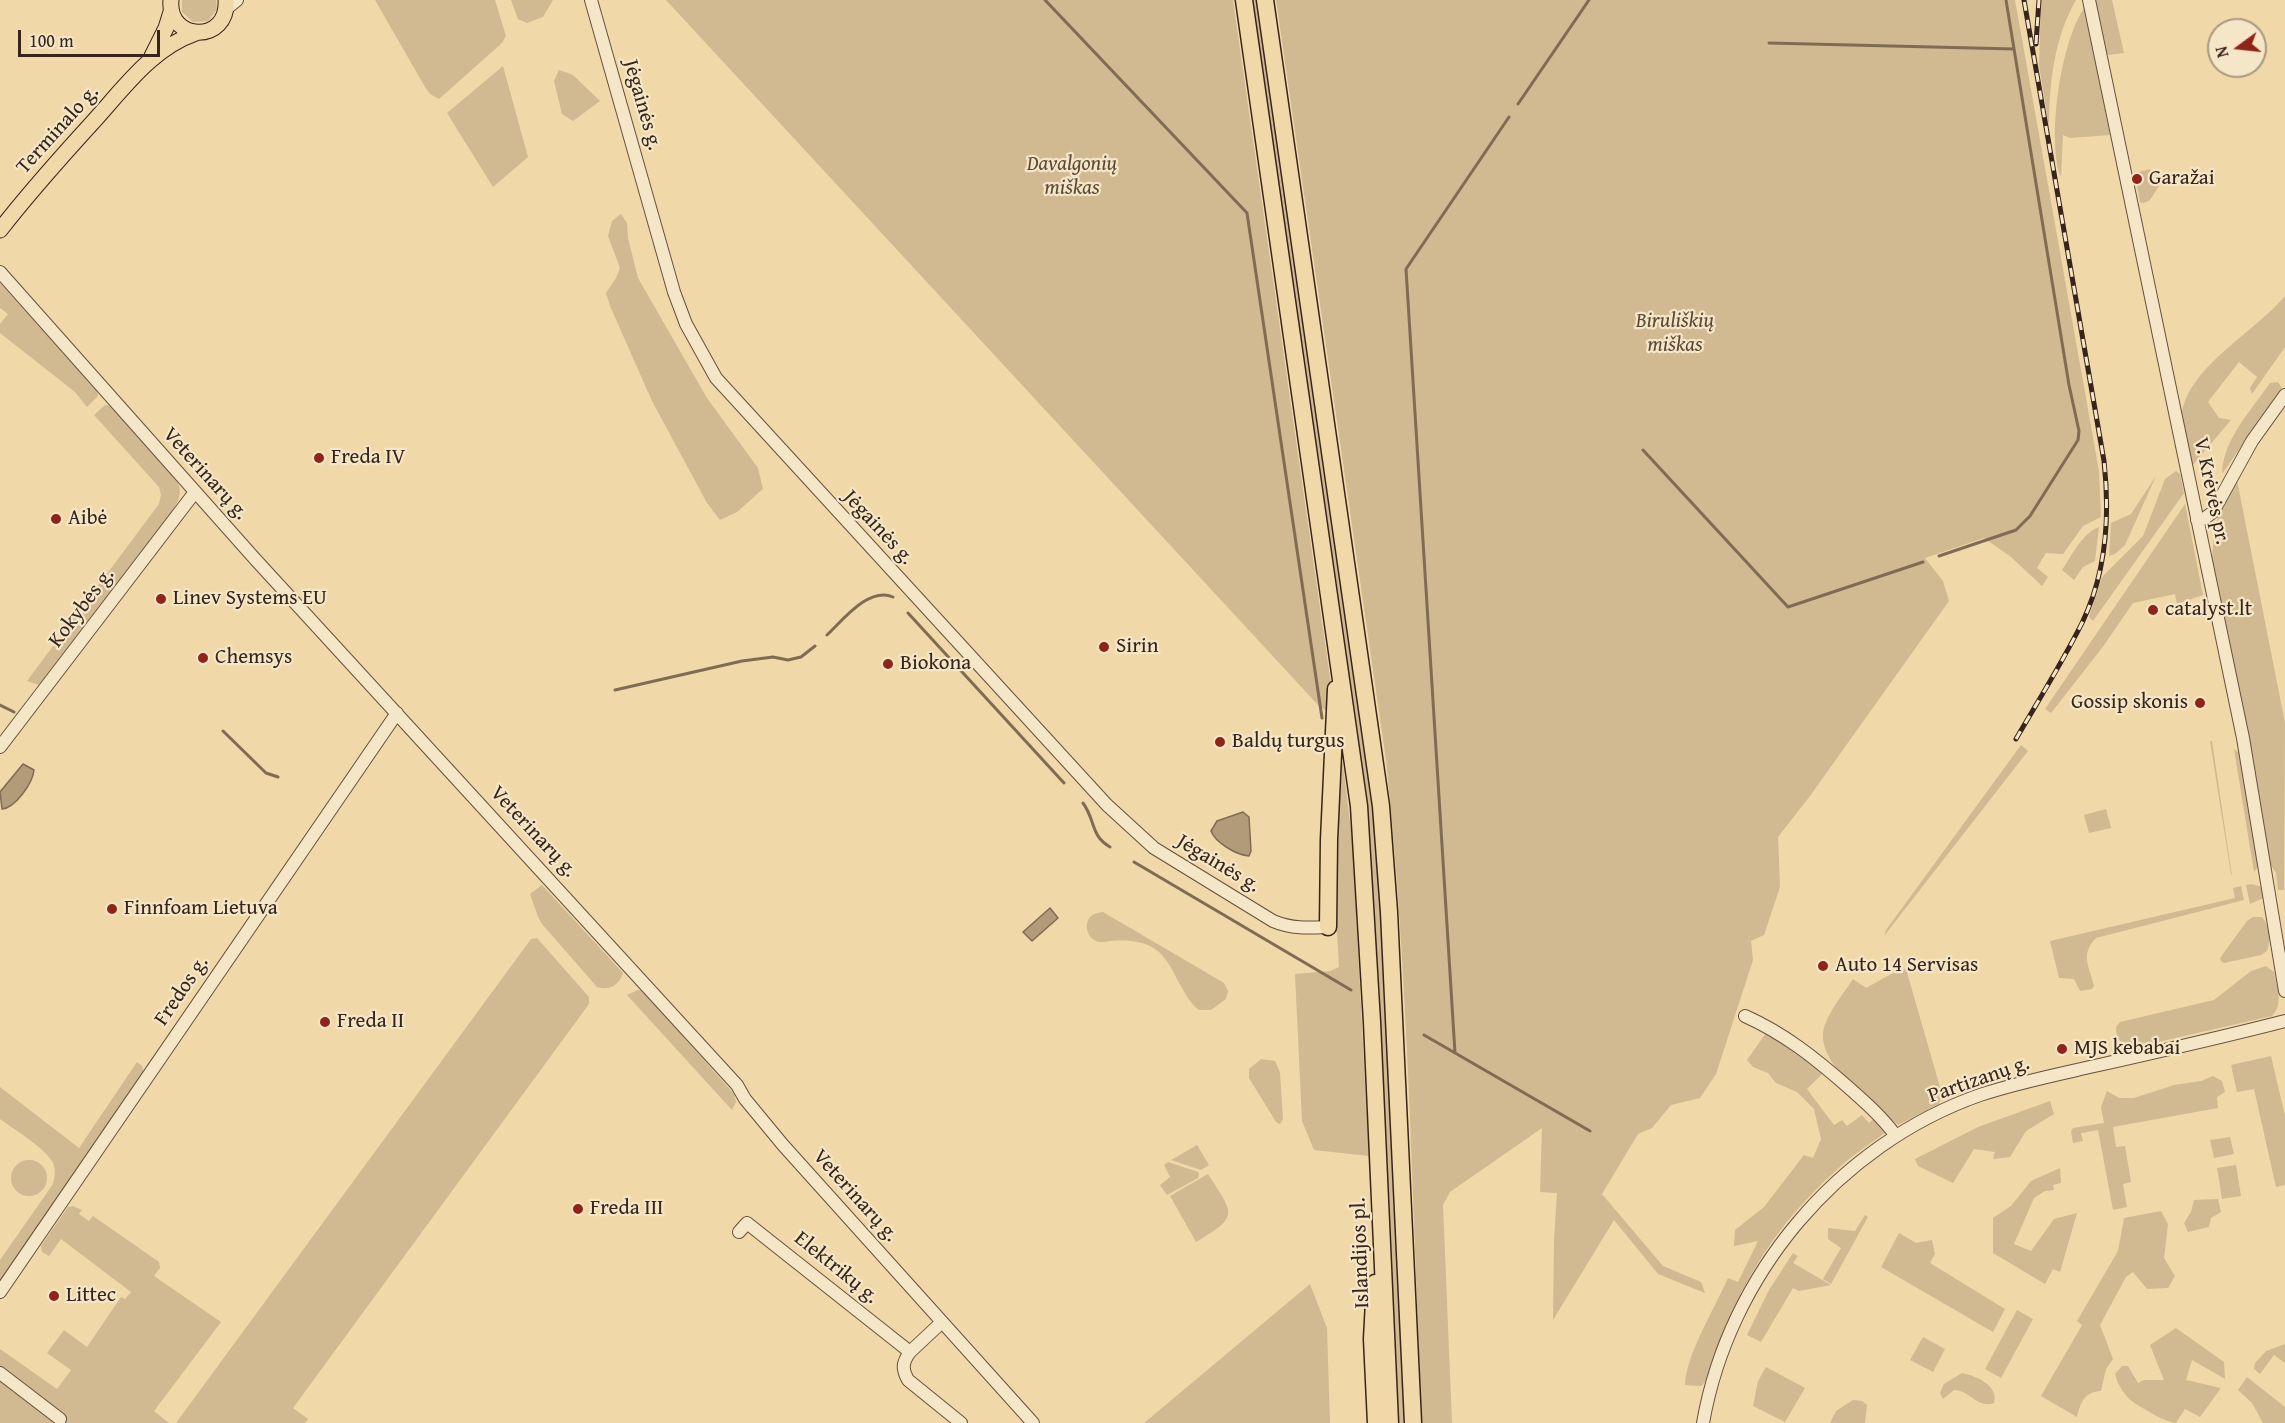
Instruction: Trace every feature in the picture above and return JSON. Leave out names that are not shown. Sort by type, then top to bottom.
[{"type":"highway","points":[[1244,0],[1338,652],[1329,840],[1328,927]]},
{"type":"highway","name":"Islandijos pl.","points":[[1265,0],[1381,806],[1389,912],[1413,1423]]},
{"type":"highway","name":"Islandijos pl.","points":[[1338,652],[1359,806],[1366,893],[1390,1423]]},
{"type":"highway","points":[[1376,1423],[1372,1339],[1380,1179]]},
{"type":"main road","name":"Terminalo g.","points":[[0,230],[40,181],[150,59],[182,38],[204,32],[219,24],[230,3]]},
{"type":"main road","name":"Terminalo g.","points":[[150,59],[166,28],[171,6]]},
{"type":"main road","points":[[171,6],[180,26],[196,33]]},
{"type":"street","name":"Jėgainės g.","points":[[591,0],[674,292],[686,324],[716,378],[952,638],[1136,834],[1176,862],[1273,921],[1286,927],[1328,927]]},
{"type":"street","name":"V. Krėvės pr.","points":[[2089,0],[2243,738],[2285,991]]},
{"type":"street","name":"Veterinarų g.","points":[[0,272],[195,492],[738,1085],[745,1099],[783,1145],[1033,1423]]},
{"type":"street","points":[[2197,520],[2213,512],[2252,441],[2285,395]]},
{"type":"street","name":"Kokybės g.","points":[[0,747],[195,492]]},
{"type":"street","name":"Fredos g.","points":[[0,1292],[397,713]]},
{"type":"street","points":[[1745,1016],[1765,1025],[1808,1051],[1874,1110],[1896,1136]]},
{"type":"street","name":"Partizanų g.","points":[[1703,1423],[1712,1385],[1729,1335],[1757,1278],[1781,1242],[1836,1183],[1896,1136],[1952,1107],[2013,1085],[2285,1021]]},
{"type":"street","name":"Elektrikų g.","points":[[739,1232],[747,1223],[910,1352]]},
{"type":"street","points":[[942,1322],[910,1352],[904,1360],[903,1371],[908,1380],[961,1423]]},
{"type":"street","points":[[0,1373],[60,1419]]},
{"type":"green space","points":[[182,0],[216,0],[217,9],[208,21],[193,22],[182,12]]},
{"type":"green space","points":[[375,0],[495,0],[506,36],[502,43],[439,99],[430,94],[425,87]]},
{"type":"green space","points":[[511,0],[553,0],[543,17],[527,23],[518,19]]},
{"type":"green space","name":"Davalgonių miškas","points":[[666,0],[1233,0],[1331,685],[1331,714],[1318,705]]},
{"type":"green space","points":[[1250,0],[1260,0],[1377,830],[1400,1277],[1404,1423],[1398,1423],[1378,996]]},
{"type":"green space","name":"Biruliškių miškas","points":[[1276,0],[2015,0],[2099,471],[2101,517],[2083,526],[2063,554],[2046,553],[2037,568],[2048,577],[2042,586],[2011,557],[1984,538],[1925,558],[1943,581],[1949,601],[1810,796],[1778,837],[1780,887],[1764,935],[1751,941],[1753,960],[1716,1074],[1700,1098],[1671,1105],[1652,1128],[1638,1134],[1602,1194],[1663,1266],[1701,1282],[1705,1293],[1658,1274],[1614,1220],[1553,1320],[1557,1193],[1540,1192],[1542,1128],[1450,1192],[1443,1205],[1452,1423],[1422,1423],[1405,1008],[1386,760]]},
{"type":"green space","points":[[2041,0],[2076,0],[2062,30],[2054,62],[2049,128],[2039,65]]},
{"type":"green space","points":[[2095,0],[2112,0],[2124,53],[2109,55],[2106,53]]},
{"type":"green space","points":[[2085,7],[2110,135],[2070,138],[2063,135],[2061,177],[2055,140],[2058,90],[2069,42],[2076,22]]},
{"type":"green space","points":[[503,66],[528,157],[493,187],[447,113]]},
{"type":"green space","points":[[559,70],[573,75],[600,101],[573,121],[562,114],[554,81]]},
{"type":"green space","points":[[2150,169],[2159,186],[2150,200],[2144,203],[2140,202],[2135,173]]},
{"type":"green space","points":[[621,214],[627,223],[628,238],[638,278],[707,398],[758,468],[763,489],[737,512],[720,520],[707,503],[652,401],[610,306],[606,293],[620,268],[608,236],[612,221]]},
{"type":"green space","points":[[0,283],[97,390],[98,396],[87,407],[75,392],[0,333],[0,324],[8,314],[0,308]]},
{"type":"green space","points":[[2285,296],[2285,347],[2252,394],[2250,388],[2257,377],[2239,362],[2208,402],[2219,418],[2231,420],[2192,466],[2181,417],[2188,395],[2211,364]]},
{"type":"green space","points":[[2278,382],[2282,388],[2222,474],[2227,449],[2239,426],[2270,383]]},
{"type":"green space","points":[[105,405],[111,406],[168,469],[179,486],[179,497],[171,513],[39,685],[27,681],[159,504],[161,495],[159,487],[94,415]]},
{"type":"green space","points":[[2176,471],[2180,474],[2184,493],[2093,621],[2089,617],[2102,577],[2143,536],[2165,479]]},
{"type":"green space","points":[[2236,475],[2285,723],[2284,890],[2278,890],[2276,873],[2268,861],[2212,561],[2214,531],[2220,510]]},
{"type":"green space","points":[[2156,476],[2125,545],[2109,556],[2111,523],[2131,514]]},
{"type":"green space","points":[[2185,504],[2203,595],[2177,604],[2175,594],[2133,603],[2102,648],[2051,713],[2045,709]]},
{"type":"green space","points":[[2099,527],[2095,561],[2083,567],[2074,580],[2062,570],[2083,539]]},
{"type":"green space","points":[[1339,733],[1352,838],[1369,1156],[1314,1150],[1302,1121],[1295,974],[1330,971],[1339,967],[1336,915]]},
{"type":"green space","points":[[2210,741],[2212,741],[2232,876],[2231,874]]},
{"type":"green space","points":[[2021,745],[2028,751],[1884,936],[1886,930]]},
{"type":"green space","points":[[2234,749],[2239,753],[2259,866],[2254,872]]},
{"type":"green space","points":[[2106,809],[2111,828],[2089,833],[2084,815]]},
{"type":"green space","points":[[542,885],[623,973],[613,986],[597,987],[542,924],[530,894]]},
{"type":"green space","points":[[2246,885],[2262,887],[2263,898],[2250,904]]},
{"type":"green space","points":[[2241,886],[2244,900],[2096,938],[2088,949],[2087,955],[2094,986],[2092,989],[2080,991],[2074,979],[2059,978],[2050,941],[2235,898],[2233,888]]},
{"type":"green space","points":[[1103,912],[1224,983],[1228,991],[1226,999],[1211,1010],[1199,1010],[1188,997],[1165,959],[1154,948],[1136,942],[1098,942],[1090,937],[1087,930],[1088,920],[1093,915]]},
{"type":"green space","points":[[2253,917],[2262,917],[2267,925],[2269,942],[2267,951],[2261,955],[2224,963],[2221,961],[2220,958],[2247,921]]},
{"type":"green space","points":[[537,938],[589,997],[589,1004],[293,1408],[308,1419],[305,1423],[176,1423],[531,939]]},
{"type":"green space","points":[[2266,966],[2274,972],[2279,995],[2278,1006],[2272,1016],[2136,1047],[2127,1046],[2119,1039],[2116,1027],[2120,1022],[2214,1000],[2251,971]]},
{"type":"green space","points":[[1906,969],[1942,1094],[1939,1104],[1898,1125],[1846,1080],[1826,1051],[1823,1036],[1829,1016],[1853,979],[1866,988],[1895,972]]},
{"type":"green space","points":[[642,990],[734,1094],[736,1102],[732,1110],[627,995]]},
{"type":"green space","points":[[1766,1033],[1825,1071],[1807,1089],[1834,1125],[1842,1120],[1847,1126],[1862,1115],[1869,1123],[1876,1117],[1885,1126],[1885,1133],[1857,1153],[1816,1189],[1774,1238],[1742,1291],[1716,1350],[1705,1382],[1701,1386],[1685,1385],[1690,1359],[1728,1278],[1738,1282],[1758,1241],[1734,1246],[1735,1230],[1764,1207],[1804,1155],[1813,1158],[1821,1139],[1814,1109],[1797,1092],[1776,1083],[1768,1073],[1753,1067],[1747,1060]]},
{"type":"green space","points":[[2271,1056],[2285,1116],[2285,1185],[2276,1187],[2254,1089],[2237,1092],[2231,1065]]},
{"type":"green space","points":[[1261,1059],[1275,1061],[1280,1072],[1283,1119],[1280,1124],[1276,1122],[1249,1078],[1249,1069]]},
{"type":"green space","points":[[137,1062],[142,1066],[144,1074],[0,1281],[0,1260],[53,1184],[55,1172],[52,1161],[41,1149],[0,1119],[0,1087],[79,1148]]},
{"type":"green space","points":[[2213,1076],[2222,1081],[2225,1092],[2217,1097],[2218,1108],[2113,1127],[2116,1147],[2125,1146],[2131,1182],[2123,1184],[2127,1207],[2113,1210],[2098,1130],[2081,1133],[2083,1141],[2073,1143],[2071,1131],[2073,1128],[2104,1123],[2101,1107],[2107,1091],[2119,1098],[2134,1098]]},
{"type":"green space","points":[[2050,1101],[2054,1114],[2026,1131],[2010,1157],[1993,1159],[1995,1152],[1974,1149],[1953,1183],[1918,1166],[1915,1159],[1978,1127]]},
{"type":"green space","points":[[2230,1137],[2234,1154],[2214,1158],[2210,1140]]},
{"type":"green space","points":[[1197,1145],[1209,1165],[1201,1170],[1171,1160]]},
{"type":"green space","points":[[29,1160],[42,1165],[47,1178],[42,1191],[29,1196],[16,1191],[11,1178],[16,1165]]},
{"type":"green space","points":[[1168,1162],[1198,1172],[1198,1178],[1167,1195],[1160,1185],[1170,1177],[1164,1165]]},
{"type":"green space","points":[[2236,1165],[2241,1196],[2222,1199],[2217,1168]]},
{"type":"green space","points":[[2060,1168],[2061,1183],[2053,1185],[2054,1190],[2045,1191],[2034,1198],[2014,1244],[2031,1251],[2054,1219],[2077,1213],[2060,1272],[2053,1269],[2045,1284],[1993,1253],[1993,1218],[2011,1206],[2031,1181]]},
{"type":"green space","points":[[1208,1174],[1223,1198],[1228,1214],[1220,1226],[1196,1242],[1170,1196]]},
{"type":"green space","points":[[2218,1199],[2221,1212],[2211,1218],[2209,1227],[2188,1232],[2184,1223],[2191,1212],[2194,1200]]},
{"type":"green space","points":[[73,1206],[82,1210],[79,1214],[89,1221],[93,1216],[159,1262],[160,1268],[154,1276],[221,1322],[154,1411],[169,1423],[0,1423],[0,1349],[57,1389],[71,1370],[47,1353],[64,1330],[87,1347],[121,1297],[125,1299],[131,1292],[61,1239],[49,1256],[42,1252],[41,1246],[68,1207]]},
{"type":"green space","points":[[2161,1211],[2168,1224],[2164,1258],[2175,1276],[2168,1288],[2147,1289],[2133,1272],[2126,1277],[2100,1325],[2113,1359],[2106,1369],[2101,1391],[2091,1393],[2084,1399],[2077,1417],[2041,1396],[2082,1325],[2077,1321],[2118,1251],[2124,1218]]},
{"type":"green space","points":[[1865,1215],[1868,1217],[1831,1284],[1823,1279],[1841,1248],[1828,1239],[1828,1228],[1855,1231]]},
{"type":"green space","points":[[1899,1233],[1916,1243],[1932,1240],[1935,1254],[1930,1263],[2005,1309],[1993,1332],[1881,1267]]},
{"type":"green space","points":[[1793,1253],[1798,1256],[1793,1263],[1831,1285],[1799,1291],[1793,1288],[1761,1342],[1747,1335],[1769,1290]]},
{"type":"green space","points":[[1310,1284],[1327,1328],[1330,1423],[1144,1423]]},
{"type":"green space","points":[[2017,1310],[2033,1319],[2001,1378],[1985,1369]]},
{"type":"green space","points":[[2176,1328],[2224,1362],[2225,1379],[2192,1360],[2186,1380],[2221,1388],[2200,1417],[2185,1409],[2176,1423],[2161,1418],[2133,1402],[2122,1390],[2115,1374],[2122,1366],[2128,1366],[2138,1383],[2144,1380],[2164,1380],[2150,1345]]},
{"type":"green space","points":[[1923,1337],[1945,1349],[1933,1372],[1910,1360]]},
{"type":"green space","points":[[2285,1344],[2285,1363],[2274,1355],[2260,1374],[2254,1369],[2255,1363],[2266,1351]]},
{"type":"green space","points":[[1766,1367],[1805,1388],[1785,1422],[1753,1406],[1758,1381]]},
{"type":"green space","points":[[1962,1373],[1974,1376],[1990,1386],[1995,1397],[1994,1403],[1983,1404],[1965,1393],[1954,1390],[1943,1399],[1940,1393],[1944,1384]]},
{"type":"green space","points":[[2247,1377],[2285,1407],[2285,1423],[2263,1423],[2252,1403],[2238,1390]]},
{"type":"green space","points":[[1853,1400],[1862,1401],[1867,1405],[1865,1423],[1830,1423],[1836,1411]]},
{"type":"shaded area","points":[[23,764],[34,770],[33,775],[18,800],[2,809],[0,792]]},
{"type":"shaded area","points":[[1243,812],[1249,817],[1251,851],[1249,856],[1227,847],[1211,831],[1217,821]]},
{"type":"shaded area","points":[[1050,908],[1058,918],[1032,941],[1023,932]]},
{"type":"waterway","points":[[1045,0],[1247,213],[1322,718]]},
{"type":"waterway","points":[[1518,104],[1589,0]]},
{"type":"waterway","points":[[1939,556],[2016,530],[2030,516],[2078,440],[2079,431],[2069,385],[2006,0]]},
{"type":"waterway","points":[[1769,43],[2014,49]]},
{"type":"waterway","points":[[1455,1053],[1406,269],[1509,117]]},
{"type":"waterway","points":[[1643,450],[1788,607],[1923,562]]},
{"type":"waterway","points":[[827,635],[866,600],[875,596],[893,597]]},
{"type":"waterway","points":[[908,613],[1064,783]]},
{"type":"waterway","points":[[615,690],[742,661],[773,657],[788,660],[801,657],[815,646]]},
{"type":"waterway","points":[[0,705],[14,712]]},
{"type":"waterway","points":[[223,731],[266,773],[278,777]]},
{"type":"waterway","points":[[1083,803],[1099,838],[1110,847]]},
{"type":"waterway","points":[[1134,862],[1351,990]]},
{"type":"waterway","points":[[1424,1035],[1590,1131]]},
{"type":"railway","points":[[2016,739],[2066,653],[2090,604],[2101,564],[2106,523],[2104,461],[2024,0]]},
{"type":"railway","points":[[2036,44],[2039,0]]},
{"type":"place","name":"Garažai","points":[[2137,179]]},
{"type":"place","name":"Freda IV","points":[[319,458]]},
{"type":"place","name":"Aibė","points":[[56,519]]},
{"type":"place","name":"Linev Systems EU","points":[[161,599]]},
{"type":"place","name":"catalyst.lt","points":[[2153,610]]},
{"type":"place","name":"Sirin","points":[[1104,647]]},
{"type":"place","name":"Chemsys","points":[[203,658]]},
{"type":"place","name":"Biokona","points":[[888,664]]},
{"type":"place","name":"Gossip skonis","points":[[2200,703]]},
{"type":"place","name":"Baldų turgus","points":[[1220,742]]},
{"type":"place","name":"Finnfoam Lietuva","points":[[112,909]]},
{"type":"place","name":"Auto 14 Servisas","points":[[1823,966]]},
{"type":"place","name":"Freda II","points":[[325,1022]]},
{"type":"place","name":"MJS kebabai","points":[[2062,1049]]},
{"type":"place","name":"Freda III","points":[[578,1209]]},
{"type":"place","name":"Littec","points":[[54,1296]]}]
